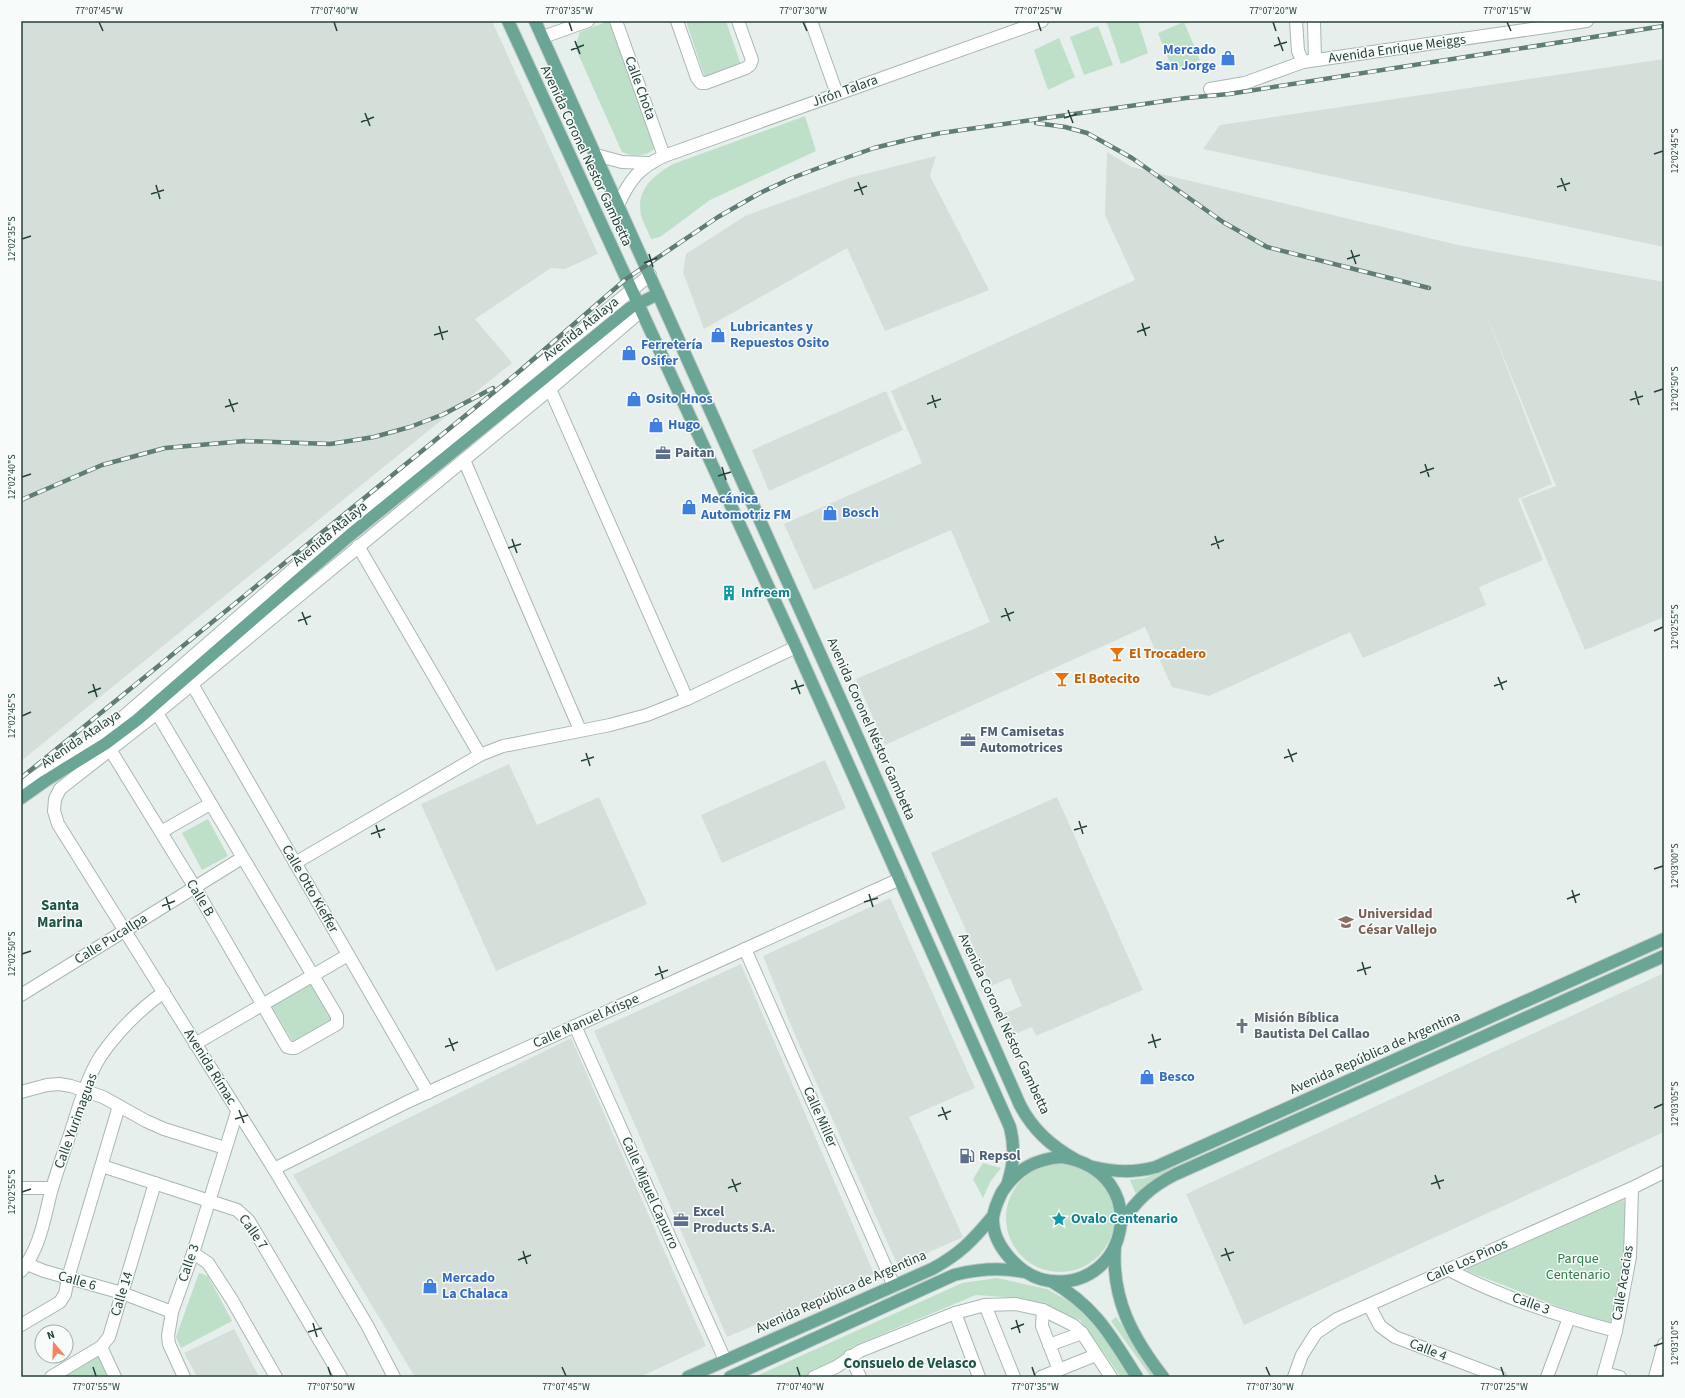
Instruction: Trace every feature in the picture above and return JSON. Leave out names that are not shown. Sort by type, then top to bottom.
[{"type":"main road","name":"Avenida Coronel Nestor Gambetta","points":[[508,21],[639,307]]},
{"type":"main road","name":"Avenida Coronel Nestor Gambetta","points":[[535,21],[658,294]]},
{"type":"main road","name":"Avenida Atalaya","points":[[21,798],[45,781],[105,744],[137,720],[350,535],[639,307],[658,294]]},
{"type":"main road","name":"Avenida Coronel Néstor Gambetta","points":[[658,294],[957,958],[1020,1105],[1040,1134],[1060,1151],[1076,1160]]},
{"type":"main road","points":[[639,307],[796,647],[1010,1127],[1014,1154],[1008,1182],[996,1205],[993,1216],[998,1236],[1006,1253],[1012,1261],[1026,1272],[1050,1281],[1073,1295],[1090,1310],[1110,1333],[1137,1377]]},
{"type":"main road","name":"Avenida República de Argentina","points":[[1093,1167],[1113,1172],[1141,1171],[1156,1167],[1664,939]]},
{"type":"main road","points":[[1121,1224],[1138,1200],[1153,1186],[1664,956]]},
{"type":"main road","points":[[1360,1076],[1366,1090]]},
{"type":"main road","points":[[1267,1118],[1273,1131]]},
{"type":"main road","points":[[1193,1151],[1199,1164]]},
{"type":"main road","points":[[1008,1182],[1025,1167],[1034,1162],[1048,1158],[1062,1157],[1076,1160],[1093,1167],[1103,1175],[1116,1196],[1120,1209],[1121,1224],[1115,1246],[1114,1270],[1115,1282],[1122,1309],[1142,1347],[1163,1377]]},
{"type":"main road","name":"Avenida República de Argentina","points":[[688,1377],[894,1286],[950,1259],[975,1238],[993,1216]]},
{"type":"main road","points":[[1050,1281],[1068,1281],[1085,1275],[1097,1268],[1108,1258],[1115,1246]]},
{"type":"main road","points":[[730,1377],[954,1275],[970,1271],[990,1269],[1026,1272]]},
{"type":"street","points":[[543,37],[588,21]]},
{"type":"street","name":"Calle Chota","points":[[616,21],[664,156]]},
{"type":"street","points":[[677,21],[697,78],[701,83],[706,83],[746,68],[750,65],[752,60],[738,21]]},
{"type":"street","points":[[811,21],[837,94]]},
{"type":"street","name":"Jirón Talara","points":[[618,205],[630,181],[648,163],[664,156],[837,94],[1012,26],[1042,21]]},
{"type":"street","points":[[1296,21],[1298,51],[1309,61]]},
{"type":"street","points":[[1309,61],[1314,21]]},
{"type":"street","name":"Avenida Enrique Meiggs","points":[[1210,89],[1245,83],[1309,61],[1588,21]]},
{"type":"street","name":"Jirón Talara","points":[[596,155],[622,162],[648,163]]},
{"type":"street","name":"Avenida Atalaya","points":[[21,787],[115,724],[344,525],[650,275]]},
{"type":"street","name":"Avenida Atalaya","points":[[54,800],[60,789],[70,780],[110,751],[157,713],[550,389],[639,307]]},
{"type":"street","points":[[550,389],[687,699]]},
{"type":"street","points":[[464,460],[580,730]]},
{"type":"street","points":[[358,546],[480,755]]},
{"type":"street","points":[[295,863],[480,755],[503,746],[610,725],[647,715],[687,699],[796,647]]},
{"type":"street","name":"Calle Otto Kieffer","points":[[192,684],[428,1093]]},
{"type":"street","points":[[157,713],[313,976]]},
{"type":"street","name":"Calle B","points":[[110,751],[194,886],[287,1046],[295,1048],[337,1024],[336,1016],[313,976]]},
{"type":"street","name":"Avenida Rímac","points":[[54,800],[54,811],[58,824],[126,930],[195,1044],[274,1169],[367,1325],[394,1377]]},
{"type":"street","points":[[161,832],[210,804]]},
{"type":"street","name":"Calle Pucallpa","points":[[21,995],[194,886],[242,858]]},
{"type":"street","name":"Calle Manuel Arispe","points":[[274,1169],[428,1093],[900,879]]},
{"type":"street","name":"Calle Miller","points":[[745,949],[894,1286]]},
{"type":"street","points":[[195,1044],[348,955]]},
{"type":"street","name":"Calle Yurimaguas","points":[[24,1267],[35,1250],[52,1188],[84,1090],[99,1059],[116,1035],[148,1004],[164,992]]},
{"type":"street","name":"Calle Miguel Capurro","points":[[575,1026],[725,1360]]},
{"type":"street","points":[[21,1092],[47,1085],[58,1084],[84,1090],[164,1129],[225,1148]]},
{"type":"street","points":[[21,1325],[60,1302],[65,1294],[68,1278],[119,1106]]},
{"type":"street","name":"Calle 3","points":[[184,1377],[169,1344],[168,1336],[172,1312],[194,1252],[225,1148],[238,1112]]},
{"type":"street","name":"Calle 7","points":[[102,1166],[237,1210],[248,1220],[340,1377]]},
{"type":"street","name":"Calle Los Pinos","points":[[1294,1377],[1302,1354],[1316,1333],[1336,1319],[1632,1188],[1664,1172]]},
{"type":"street","name":"Calle 14","points":[[51,1377],[101,1347],[109,1337],[155,1184]]},
{"type":"street","points":[[21,1188],[52,1188]]},
{"type":"street","name":"Calle Acacias","points":[[1603,1375],[1616,1331],[1630,1257],[1632,1188]]},
{"type":"street","points":[[194,1252],[208,1263],[232,1300],[276,1377]]},
{"type":"street","name":"Calle 6","points":[[24,1267],[44,1271],[122,1293],[172,1312]]},
{"type":"street","name":"Calle 3","points":[[1449,1270],[1478,1285],[1568,1318],[1616,1331]]},
{"type":"street","points":[[814,1377],[836,1367],[850,1356],[860,1351],[955,1313],[985,1305],[1016,1304],[1043,1310],[1063,1319],[1082,1333],[1111,1377]]},
{"type":"street","points":[[985,1305],[1014,1377]]},
{"type":"street","name":"Calle 4","points":[[1369,1305],[1380,1326],[1395,1337],[1500,1377]]},
{"type":"street","points":[[1043,1310],[1041,1322],[1059,1370]]},
{"type":"street","points":[[955,1313],[979,1377]]},
{"type":"street","points":[[1547,1377],[1568,1318]]},
{"type":"street","points":[[1049,1345],[1082,1333]]},
{"type":"street","points":[[1655,1377],[1664,1344]]},
{"type":"street","points":[[101,1347],[115,1377]]},
{"type":"street","points":[[1041,1377],[1096,1355]]},
{"type":"street","points":[[850,1356],[860,1377]]},
{"type":"street","points":[[1603,1375],[1620,1377]]},
{"type":"shaded area","points":[[21,21],[492,21],[598,254],[565,269],[551,268],[475,319],[512,363],[21,761]]},
{"type":"shaded area","points":[[1664,59],[1664,247],[1203,149],[1220,125]]},
{"type":"shaded area","points":[[1107,152],[1132,167],[1458,245],[1664,282],[1664,617],[1585,650],[1521,499],[1556,486],[1484,309],[1552,484],[1518,499],[1543,560],[1479,587],[1486,605],[1363,658],[1350,632],[1209,696],[1172,687],[1145,627],[885,745],[856,679],[990,622],[951,530],[814,590],[784,524],[922,463],[891,391],[1135,280],[1105,215]]},
{"type":"shaded area","points":[[936,156],[930,176],[989,290],[885,331],[847,248],[704,329],[683,272],[686,254],[745,216],[849,178]]},
{"type":"shaded area","points":[[886,391],[903,430],[769,491],[752,450]]},
{"type":"shaded area","points":[[825,760],[846,808],[722,863],[701,815]]},
{"type":"shaded area","points":[[509,764],[537,825],[599,797],[647,904],[496,971],[421,804]]},
{"type":"shaded area","points":[[1057,797],[1143,990],[1036,1036],[1032,1027],[1012,1035],[1003,1014],[1022,1006],[1010,978],[991,986],[931,853]]},
{"type":"shaded area","points":[[890,898],[975,1088],[909,1117],[963,1237],[898,1266],[795,1035],[763,956]]},
{"type":"shaded area","points":[[741,964],[874,1274],[727,1337],[594,1031]]},
{"type":"shaded area","points":[[1664,973],[1664,1132],[1244,1325],[1186,1194]]},
{"type":"shaded area","points":[[571,1038],[706,1346],[640,1377],[415,1377],[293,1175]]},
{"type":"shaded area","points":[[234,1329],[259,1377],[197,1377],[184,1353]]},
{"type":"green space","points":[[686,21],[726,21],[741,65],[705,78]]},
{"type":"green space","points":[[1111,21],[1138,21],[1148,53],[1121,64],[1107,23]]},
{"type":"green space","points":[[606,22],[611,22],[655,143],[654,149],[647,154],[630,155],[622,152],[575,47],[580,32]]},
{"type":"green space","points":[[1184,22],[1200,60],[1173,71],[1158,33]]},
{"type":"green space","points":[[1098,26],[1113,65],[1084,75],[1070,37]]},
{"type":"green space","points":[[1059,38],[1075,77],[1048,90],[1034,50]]},
{"type":"green space","points":[[805,116],[816,151],[710,200],[660,237],[651,239],[641,215],[640,206],[641,198],[648,184],[659,173],[673,164]]},
{"type":"green space","points":[[208,819],[228,856],[202,870],[182,833]]},
{"type":"green space","points":[[313,983],[334,1018],[293,1042],[272,1007]]},
{"type":"green space","points":[[1187,1162],[1189,1165],[1144,1187],[1136,1194],[1130,1180],[1145,1178]]},
{"type":"green space","points":[[983,1163],[1001,1168],[990,1182],[983,1198],[973,1179]]},
{"type":"green space","points":[[1060,1164],[1081,1168],[1098,1180],[1110,1197],[1114,1218],[1110,1239],[1098,1256],[1081,1268],[1060,1272],[1039,1268],[1022,1256],[1010,1239],[1006,1218],[1010,1197],[1022,1180],[1039,1168]]},
{"type":"green space","name":"Parque Centenario","points":[[1623,1200],[1626,1202],[1626,1257],[1610,1323],[1559,1307],[1467,1271],[1466,1267]]},
{"type":"green space","points":[[199,1273],[208,1276],[232,1321],[181,1348],[176,1337]]},
{"type":"green space","points":[[997,1278],[1047,1289],[1087,1311],[1135,1377],[1121,1377],[1080,1320],[1042,1306],[1004,1297],[976,1295],[856,1345],[841,1355],[833,1364],[804,1377],[754,1377],[962,1283]]},
{"type":"green space","points":[[1116,1317],[1161,1377],[1151,1377],[1111,1321]]},
{"type":"green space","points":[[101,1354],[111,1377],[64,1377]]},
{"type":"railway","points":[[21,778],[515,375],[626,279],[718,217],[760,193],[792,178],[874,148],[941,133],[1186,98],[1229,94],[1664,26]]},
{"type":"railway","points":[[1036,123],[1065,127],[1087,133],[1132,158],[1223,222],[1267,247],[1429,288]]},
{"type":"railway","points":[[21,500],[102,465],[165,448],[245,441],[330,444],[374,437],[410,427],[444,414],[493,388]]},
{"type":"place","name":"Mercado San Jorge","points":[[1228,58]]},
{"type":"place","name":"Lubricantes y Repuestos Osito","points":[[718,335]]},
{"type":"place","name":"Ferretería Osifer","points":[[629,353]]},
{"type":"place","name":"Osito Hnos","points":[[634,399]]},
{"type":"place","name":"Hugo","points":[[656,425]]},
{"type":"place","name":"Paitan","points":[[663,453]]},
{"type":"place","name":"Mecánica Automotriz FM","points":[[689,507]]},
{"type":"place","name":"Bosch","points":[[830,513]]},
{"type":"place","name":"Infreem","points":[[729,593]]},
{"type":"place","name":"El Trocadero","points":[[1117,654]]},
{"type":"place","name":"El Botecito","points":[[1062,679]]},
{"type":"place","name":"FM Camisetas Automotrices","points":[[968,740]]},
{"type":"place","name":"Universidad César Vallejo","points":[[1346,922]]},
{"type":"place","name":"Misión Bíblica Bautista Del Callao","points":[[1242,1026]]},
{"type":"place","name":"Besco","points":[[1147,1077]]},
{"type":"place","name":"Repsol","points":[[967,1156]]},
{"type":"place","name":"Ovalo Centenario","points":[[1059,1219]]},
{"type":"place","name":"Excel Products S.A.","points":[[681,1220]]},
{"type":"place","name":"Mercado La Chalaca","points":[[430,1286]]},
{"type":"district","name":"Santa Marina","points":[[60,914]]},
{"type":"district","name":"Consuelo de Velasco","points":[[910,1363]]}]
